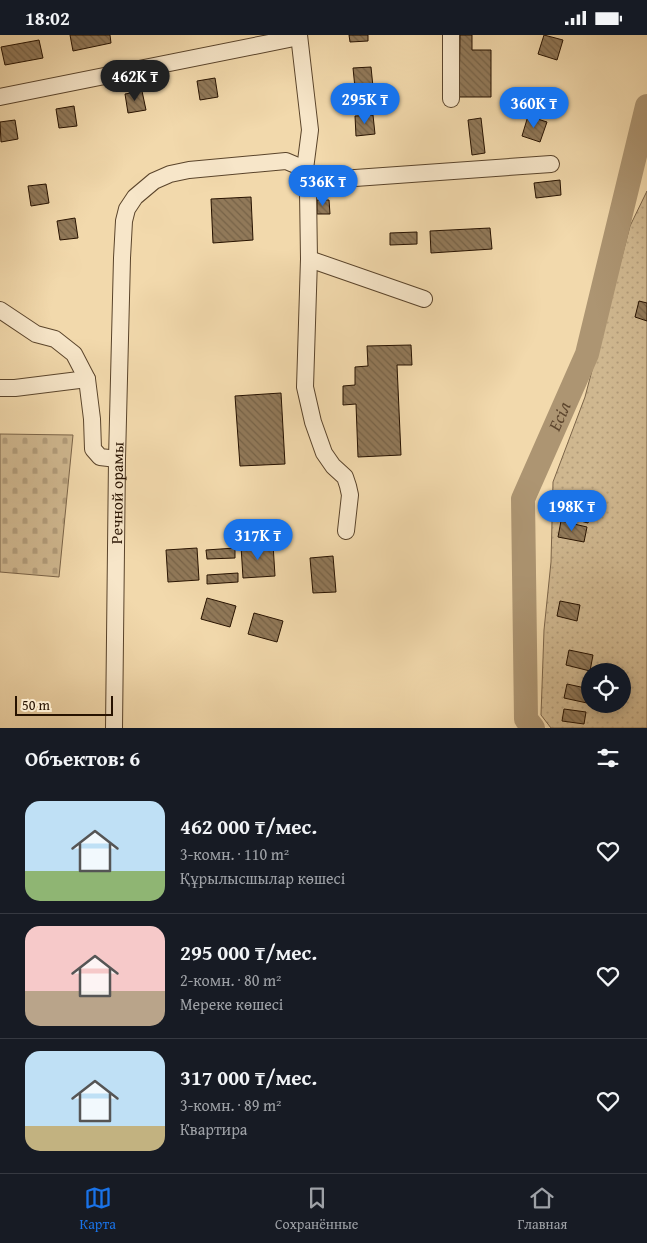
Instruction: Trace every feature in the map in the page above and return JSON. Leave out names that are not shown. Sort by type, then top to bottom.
[{"type":"street","points":[[451,35],[451,99]]},
{"type":"street","points":[[0,97],[299,36],[310,131],[306,169],[309,259],[306,387],[313,421],[324,453],[333,466],[345,477],[348,486],[350,495],[346,531]]},
{"type":"street","name":"Речной орамы","points":[[114,728],[117,459],[122,258],[124,221],[127,209],[136,197],[154,181],[170,174],[189,170],[286,161],[306,169],[316,178],[326,180],[551,164]]},
{"type":"street","points":[[309,259],[424,299]]},
{"type":"street","points":[[0,310],[36,334],[55,339],[74,354],[87,379],[92,419],[93,449],[100,457],[117,459]]},
{"type":"street","points":[[0,324],[18,322]]},
{"type":"street","points":[[0,388],[16,388],[87,379]]},
{"type":"green space","points":[[647,191],[647,728],[551,728],[541,715],[544,630],[551,562],[553,482],[585,397],[630,226]]},
{"type":"green space","points":[[0,434],[73,435],[59,577],[0,572]]},
{"type":"building","points":[[70,35],[110,35],[111,43],[73,51]]},
{"type":"building","points":[[349,35],[368,35],[368,41],[350,42]]},
{"type":"building","points":[[460,35],[472,35],[472,50],[491,50],[491,97],[459,97]]},
{"type":"building","points":[[544,35],[563,40],[557,60],[538,54]]},
{"type":"building","points":[[39,40],[43,58],[5,65],[1,47]]},
{"type":"building","points":[[371,67],[373,87],[355,88],[353,68]]},
{"type":"building","points":[[215,78],[218,97],[200,100],[197,81]]},
{"type":"building","points":[[142,91],[146,110],[128,113],[125,94]]},
{"type":"building","points":[[74,106],[77,126],[59,128],[56,109]]},
{"type":"building","points":[[373,115],[375,134],[356,136],[355,116]]},
{"type":"building","points":[[528,116],[547,122],[540,142],[522,136]]},
{"type":"building","points":[[481,118],[485,153],[472,155],[468,120]]},
{"type":"building","points":[[15,120],[18,139],[1,142],[0,122]]},
{"type":"building","points":[[560,180],[561,195],[536,198],[534,183]]},
{"type":"building","points":[[46,184],[49,203],[31,206],[28,186]]},
{"type":"building","points":[[251,197],[253,240],[213,243],[211,199]]},
{"type":"building","points":[[317,200],[329,200],[330,214],[317,214]]},
{"type":"building","points":[[75,218],[78,238],[60,240],[57,221]]},
{"type":"building","points":[[490,228],[492,249],[431,253],[430,231]]},
{"type":"building","points":[[417,232],[417,244],[390,245],[390,233]]},
{"type":"building","points":[[639,301],[647,303],[647,321],[635,317]]},
{"type":"building","points":[[411,345],[412,365],[397,365],[401,455],[358,457],[356,404],[343,405],[343,386],[355,385],[355,367],[368,366],[367,346]]},
{"type":"building","points":[[281,393],[285,464],[240,466],[235,396]]},
{"type":"building","points":[[566,500],[592,507],[588,523],[562,516]]},
{"type":"building","points":[[561,521],[587,527],[584,542],[558,537]]},
{"type":"building","points":[[273,544],[275,576],[243,578],[241,546]]},
{"type":"building","points":[[197,548],[199,580],[168,582],[166,550]]},
{"type":"building","points":[[235,548],[235,558],[207,559],[206,550]]},
{"type":"building","points":[[333,556],[336,592],[313,593],[310,558]]},
{"type":"building","points":[[238,573],[238,582],[207,584],[207,575]]},
{"type":"building","points":[[207,598],[236,606],[230,627],[201,619]]},
{"type":"building","points":[[560,601],[580,605],[577,621],[557,616]]},
{"type":"building","points":[[254,613],[283,621],[277,642],[248,634]]},
{"type":"building","points":[[569,650],[593,655],[592,663],[581,663],[581,669],[566,665]]},
{"type":"building","points":[[567,684],[581,687],[581,702],[564,698]]},
{"type":"building","points":[[564,709],[586,713],[584,724],[562,721]]},
{"type":"waterway","name":"Есіл","points":[[533,728],[526,719],[523,499],[587,354],[647,106]]}]
